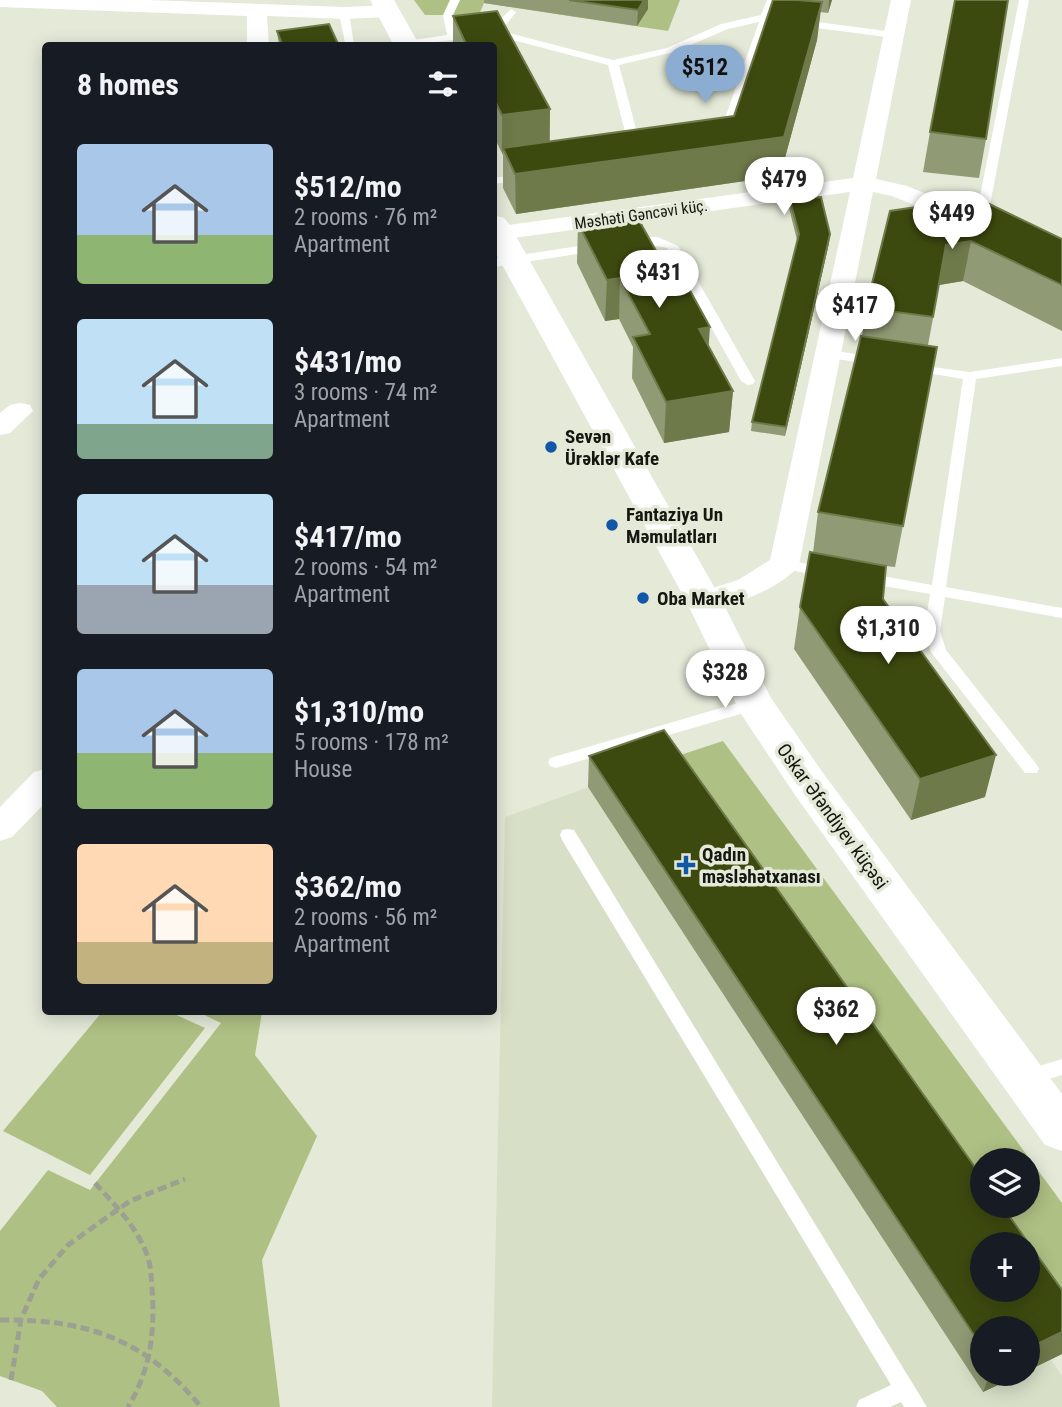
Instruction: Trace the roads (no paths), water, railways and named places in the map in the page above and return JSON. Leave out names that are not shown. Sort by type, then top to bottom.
[{"type":"street","points":[[704,601],[748,587],[784,565],[901,0]]},
{"type":"street","points":[[0,1],[259,5],[344,13],[386,6],[405,42]]},
{"type":"street","points":[[258,42],[259,5]]},
{"type":"street","name":"Məshəti Gəncəvi küç.","points":[[499,245],[864,183],[899,191],[1004,235]]},
{"type":"street","name":"Oskar Əfəndiyev küçəsi","points":[[499,245],[704,601],[755,704],[817,795],[1062,1132]]},
{"type":"street","points":[[0,828],[42,785]]},
{"type":"lane","points":[[453,37],[447,15],[455,0]]},
{"type":"lane","points":[[715,148],[722,143],[772,0]]},
{"type":"lane","points":[[980,224],[1024,0]]},
{"type":"lane","points":[[494,32],[511,12]]},
{"type":"lane","points":[[344,13],[350,42]]},
{"type":"lane","points":[[424,42],[494,32],[613,63],[670,50],[725,26],[764,18],[894,35]]},
{"type":"lane","points":[[613,63],[632,136],[626,162],[639,160]]},
{"type":"lane","points":[[497,181],[533,175]]},
{"type":"lane","points":[[499,245],[659,240],[672,246],[748,381]]},
{"type":"lane","points":[[829,354],[970,376],[1062,362]]},
{"type":"lane","points":[[970,376],[932,631],[939,653],[1031,769]]},
{"type":"lane","points":[[784,565],[1062,613]]},
{"type":"lane","points":[[556,762],[755,704]]},
{"type":"lane","points":[[568,835],[911,1398],[867,1407]]},
{"type":"lane","points":[[1024,1078],[1062,1067]]},
{"type":"place","name":"Sevən Ürəklər Kafe","points":[[551,447]]},
{"type":"place","name":"Fantaziya Un Məmulatları","points":[[612,525]]},
{"type":"place","name":"Oba Market","points":[[643,598]]},
{"type":"place","name":"Qadın məsləhətxanası","points":[[686,865]]}]
